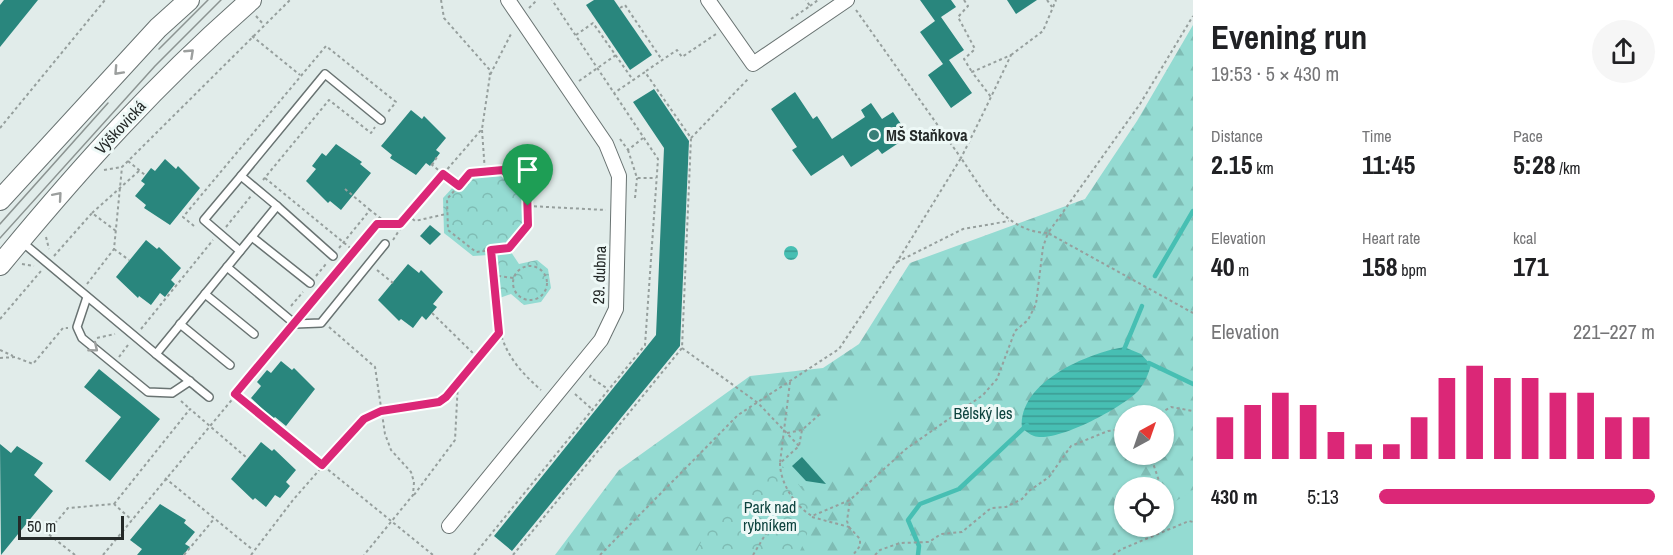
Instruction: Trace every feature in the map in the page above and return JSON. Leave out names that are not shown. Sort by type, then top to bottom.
[{"type":"street","points":[[0,200],[158,28],[189,0]]},
{"type":"street","points":[[708,0],[753,64],[851,4]]},
{"type":"street","name":"29. dubna","points":[[449,526],[601,340],[616,309],[618,176],[606,144],[526,17],[514,2]]},
{"type":"street","name":"Výškovická","points":[[8,264],[20,241],[106,140],[187,56],[252,7]]},
{"type":"lane","points":[[240,251],[204,220],[325,74],[381,120]]},
{"type":"lane","points":[[241,176],[333,256]]},
{"type":"lane","points":[[156,354],[277,206]]},
{"type":"lane","points":[[252,237],[310,283]]},
{"type":"lane","points":[[20,241],[209,397]]},
{"type":"lane","points":[[228,267],[295,324],[321,323],[385,244]]},
{"type":"lane","points":[[205,294],[254,334]]},
{"type":"lane","points":[[87,297],[77,327],[86,342],[148,392],[172,393],[190,381]]},
{"type":"lane","points":[[180,324],[230,365]]},
{"type":"path","points":[[0,128],[105,0]]},
{"type":"path","points":[[95,171],[122,167],[290,0]]},
{"type":"path","points":[[441,0],[444,18],[489,69],[482,129],[485,172]]},
{"type":"path","points":[[490,75],[516,25],[526,17],[528,8],[537,0]]},
{"type":"path","points":[[474,555],[645,345],[658,159],[552,0]]},
{"type":"path","points":[[806,0],[810,6]]},
{"type":"path","points":[[792,19],[818,0]]},
{"type":"path","points":[[964,0],[968,6],[958,17],[975,49],[964,59],[991,97]]},
{"type":"path","points":[[1047,0],[1052,7]]},
{"type":"path","points":[[972,72],[1011,55],[1043,31],[1056,0]]},
{"type":"path","points":[[851,4],[992,203],[1022,229],[1048,232],[1193,313]]},
{"type":"path","points":[[620,8],[625,5],[662,60]]},
{"type":"path","points":[[252,7],[264,25]]},
{"type":"path","points":[[812,516],[850,500],[906,449],[983,395],[997,379],[1016,331],[1028,321],[1036,304],[1043,247],[1048,232],[1140,104],[1193,16]]},
{"type":"path","points":[[576,36],[593,23],[633,80]]},
{"type":"path","points":[[614,93],[677,50],[682,57],[718,32]]},
{"type":"path","points":[[642,38],[646,35]]},
{"type":"path","points":[[252,36],[300,75]]},
{"type":"path","points":[[574,84],[616,55]]},
{"type":"path","points":[[600,555],[738,415],[839,349],[897,262],[961,158],[1011,55]]},
{"type":"path","points":[[691,138],[749,78],[743,69]]},
{"type":"path","points":[[513,555],[682,348],[691,138],[645,72]]},
{"type":"path","points":[[104,555],[165,478],[377,224],[400,224],[482,129]]},
{"type":"path","points":[[616,133],[628,150],[637,178],[635,198]]},
{"type":"path","points":[[628,150],[643,138]]},
{"type":"path","points":[[437,157],[432,164],[459,186]]},
{"type":"path","points":[[128,161],[145,175]]},
{"type":"path","points":[[81,292],[114,249],[122,167]]},
{"type":"path","points":[[48,264],[92,213],[140,170]]},
{"type":"path","points":[[503,170],[527,191],[528,225],[509,248],[476,252],[448,230],[447,199],[470,173],[485,172],[503,170]]},
{"type":"path","points":[[265,178],[354,251]]},
{"type":"path","points":[[637,178],[656,178]]},
{"type":"path","points":[[345,189],[370,210]]},
{"type":"path","points":[[528,206],[618,210]]},
{"type":"path","points":[[92,213],[116,232]]},
{"type":"path","points":[[408,215],[415,221],[447,214]]},
{"type":"path","points":[[897,262],[963,229],[1011,220]]},
{"type":"path","points":[[113,364],[132,334],[214,239]]},
{"type":"path","points":[[114,249],[129,260]]},
{"type":"path","points":[[491,250],[494,300]]},
{"type":"path","points":[[0,319],[43,269],[8,264]]},
{"type":"path","points":[[535,266],[546,275],[547,288],[539,299],[527,301],[515,292],[513,278],[520,268],[535,266]]},
{"type":"path","points":[[377,270],[393,283]]},
{"type":"path","points":[[492,275],[513,278]]},
{"type":"path","points":[[492,275],[499,333],[503,345],[516,366],[541,390]]},
{"type":"path","points":[[432,313],[478,358]]},
{"type":"path","points":[[329,327],[375,367],[381,411],[391,450],[411,472],[413,495]]},
{"type":"path","points":[[0,350],[33,364],[63,328]]},
{"type":"path","points":[[251,555],[322,465],[364,419],[381,411],[439,402],[499,333]]},
{"type":"path","points":[[86,342],[132,334]]},
{"type":"path","points":[[682,348],[758,404],[799,446]]},
{"type":"path","points":[[0,358],[15,357]]},
{"type":"path","points":[[595,369],[590,377],[608,389]]},
{"type":"path","points":[[364,555],[393,522],[455,440],[458,382]]},
{"type":"path","points":[[790,382],[780,463],[781,477],[803,512],[849,527]]},
{"type":"path","points":[[235,394],[434,555]]},
{"type":"path","points":[[575,394],[593,410]]},
{"type":"path","points":[[1174,408],[1193,411]]},
{"type":"path","points":[[75,555],[47,533],[68,508],[114,504],[190,409],[247,458]]},
{"type":"path","points":[[785,432],[802,430],[820,414]]},
{"type":"path","points":[[780,463],[799,446],[802,430]]},
{"type":"path","points":[[875,555],[880,550],[900,543],[929,542],[942,534],[963,532],[992,508],[1006,507],[1022,500],[1029,491],[1049,477],[1071,446],[1089,438],[1114,432]]},
{"type":"path","points":[[165,478],[254,551]]},
{"type":"path","points":[[753,555],[776,517],[794,498]]},
{"type":"path","points":[[850,500],[847,521],[849,527],[860,539],[860,546],[853,555]]},
{"type":"path","points":[[114,504],[132,520]]},
{"type":"path","points":[[184,555],[214,519]]},
{"type":"path","points":[[1174,526],[1189,520],[1193,522]]},
{"type":"path","points":[[1113,555],[1151,537]]},
{"type":"green space","name":"Bělský les","points":[[1193,25],[1193,555],[555,555],[619,470],[750,376],[823,368],[859,344],[910,263],[1085,199],[1137,121]]},
{"type":"green space","points":[[504,166],[531,190],[533,225],[511,252],[519,264],[537,260],[548,269],[551,288],[541,302],[524,305],[511,294],[494,300],[489,255],[473,256],[444,233],[443,198],[469,170]]},
{"type":"green space","points":[[871,379],[902,412],[822,487],[800,486],[780,463]]},
{"type":"green space","name":"Park nad rybníkem","points":[[774,466],[783,466],[801,488],[810,507],[809,527],[798,555],[695,555],[709,529],[728,505],[750,483]]},
{"type":"green space","points":[[1193,490],[1193,555],[1090,555],[1120,537],[1174,537],[1174,502]]},
{"type":"shaded area","points":[[788,246],[794,246],[798,253],[794,260],[788,260],[784,256],[784,250]]},
{"type":"shaded area","points":[[1124,347],[1141,354],[1151,365],[1139,390],[1119,405],[1114,405],[1114,408],[1105,414],[1057,435],[1034,436],[1022,428],[1024,412],[1031,397],[1043,384],[1058,372],[1075,363],[1109,350]]},
{"type":"building","points":[[4,0],[38,0],[0,47],[0,5]]},
{"type":"building","points":[[594,0],[614,0],[652,55],[630,70],[586,5]]},
{"type":"building","points":[[920,0],[951,0],[956,7],[941,17],[964,50],[949,60],[972,93],[951,108],[928,75],[943,64],[920,32],[935,21]]},
{"type":"building","points":[[1007,0],[1037,0],[1016,14]]},
{"type":"building","points":[[654,89],[689,141],[680,346],[512,551],[494,536],[656,335],[664,148],[633,102]]},
{"type":"building","name":"MŠ Staňkova","points":[[795,92],[813,119],[817,116],[832,139],[865,117],[861,110],[871,103],[882,119],[893,112],[909,136],[882,154],[878,149],[851,167],[843,155],[811,176],[792,150],[797,147],[771,109]]},
{"type":"building","points":[[411,110],[422,119],[424,116],[446,138],[436,150],[440,153],[430,166],[426,163],[416,175],[390,158],[392,155],[381,146]]},
{"type":"building","points":[[336,144],[362,162],[360,164],[371,173],[341,210],[330,201],[328,203],[306,181],[316,169],[312,166],[322,153],[326,156]]},
{"type":"building","points":[[165,159],[176,169],[178,166],[200,188],[170,225],[144,208],[146,205],[135,196],[145,184],[141,181],[151,168],[155,171]]},
{"type":"building","points":[[430,225],[441,234],[430,245],[420,236]]},
{"type":"building","points":[[146,240],[157,249],[159,247],[181,268],[171,280],[175,284],[165,297],[160,293],[151,305],[139,296],[138,298],[116,277]]},
{"type":"building","points":[[408,264],[419,273],[421,270],[443,292],[433,304],[437,307],[426,320],[422,316],[413,328],[401,319],[399,321],[378,300]]},
{"type":"building","points":[[281,361],[292,370],[294,368],[315,389],[286,426],[275,417],[273,419],[251,398],[261,386],[257,382],[267,370],[271,373]]},
{"type":"building","points":[[99,369],[160,419],[110,481],[85,461],[121,417],[84,387]]},
{"type":"building","points":[[261,442],[272,451],[274,449],[296,470],[286,482],[290,486],[280,498],[275,495],[266,507],[255,498],[253,500],[231,479]]},
{"type":"building","points":[[0,444],[11,453],[17,446],[43,463],[34,475],[53,491],[1,555]]},
{"type":"building","points":[[802,457],[826,484],[806,481],[792,466]]},
{"type":"building","points":[[160,504],[186,520],[184,523],[195,532],[185,544],[190,547],[183,555],[137,555],[142,549],[130,540]]},
{"type":"waterway","points":[[1155,276],[1193,211]]},
{"type":"waterway","points":[[1123,352],[1142,306]]},
{"type":"waterway","points":[[1149,363],[1193,384]]},
{"type":"waterway","points":[[918,555],[919,546],[908,520],[920,504],[959,489],[1027,425]]},
{"type":"tram line","points":[[159,49],[208,0]]},
{"type":"tram line","points":[[0,238],[155,66],[221,0]]},
{"type":"tram line","points":[[0,224],[108,103]]},
{"type":"place","name":"MŠ Staňkova","points":[[874,135]]},
{"type":"route","points":[[503,170],[527,191],[528,206],[528,225],[509,248],[491,250],[499,333],[446,397],[439,402],[381,411],[364,419],[322,465],[235,394],[377,224],[400,224],[443,174],[459,186],[470,173],[503,170]]}]
